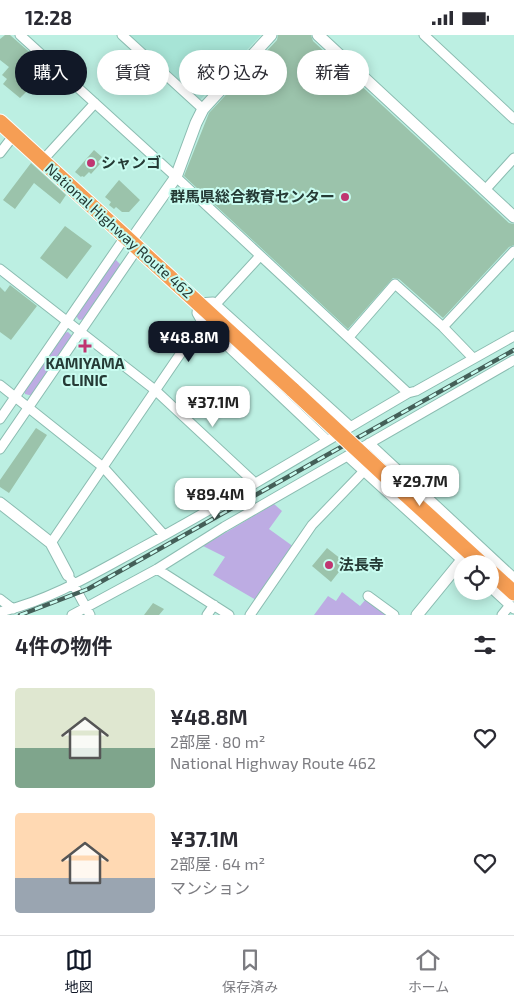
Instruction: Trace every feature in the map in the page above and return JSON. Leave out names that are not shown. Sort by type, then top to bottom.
[{"type":"highway","name":"National Highway Route 462","points":[[0,122],[472,555]]},
{"type":"highway","points":[[499,583],[513,602]]},
{"type":"street","points":[[20,35],[408,393]]},
{"type":"street","points":[[122,35],[203,109]]},
{"type":"street","points":[[0,419],[68,322],[131,243],[176,177],[203,109],[271,35]]},
{"type":"street","points":[[318,35],[514,217]]},
{"type":"street","points":[[424,35],[514,119]]},
{"type":"street","points":[[42,161],[95,103]]},
{"type":"street","points":[[0,153],[14,135]]},
{"type":"street","points":[[485,190],[514,158]]},
{"type":"street","points":[[0,449],[80,332],[131,243]]},
{"type":"street","points":[[443,327],[514,251]]},
{"type":"street","points":[[216,304],[260,256]]},
{"type":"street","points":[[0,269],[156,390],[255,483]]},
{"type":"street","points":[[349,337],[395,284],[443,327],[473,358]]},
{"type":"street","points":[[327,440],[202,322],[197,313],[198,303],[212,302],[216,304],[350,426]]},
{"type":"street","points":[[51,543],[202,322]]},
{"type":"street","points":[[0,612],[47,597],[71,580],[164,535],[408,393],[416,391],[514,336]]},
{"type":"street","points":[[72,615],[88,612],[224,527],[514,360]]},
{"type":"street","points":[[0,385],[103,467],[164,535]]},
{"type":"street","points":[[369,443],[514,578]]},
{"type":"street","points":[[347,456],[456,555]]},
{"type":"street","points":[[250,615],[312,525],[363,472]]},
{"type":"street","points":[[0,503],[51,543],[88,612]]},
{"type":"street","points":[[157,569],[229,615]]},
{"type":"street","points":[[417,615],[454,573]]},
{"type":"street","points":[[499,593],[513,602],[502,615]]},
{"type":"street","points":[[368,596],[394,615]]},
{"type":"street","points":[[0,599],[13,609]]},
{"type":"street","points":[[207,615],[214,605]]},
{"type":"shaded area","points":[[126,35],[261,35],[247,50],[179,50],[179,84],[169,75],[169,50],[142,50]]},
{"type":"shaded area","points":[[191,95],[205,95],[201,99],[196,100]]},
{"type":"shaded area","points":[[116,260],[121,265],[86,319],[79,320],[77,313],[112,262]]},
{"type":"shaded area","points":[[68,332],[71,335],[71,340],[33,396],[25,394],[25,390],[64,333]]},
{"type":"shaded area","points":[[274,504],[282,511],[269,529],[294,547],[256,600],[213,575],[225,557],[203,546]]},
{"type":"shaded area","points":[[342,592],[360,606],[366,599],[387,615],[314,615],[328,596],[336,601]]},
{"type":"building","points":[[5,35],[10,35],[27,50],[15,50],[15,94],[3,84],[7,79],[2,75],[9,67],[0,60],[0,39]]},
{"type":"building","name":"群馬県総合教育センター","points":[[278,35],[311,35],[313,41],[323,50],[297,50],[297,95],[369,95],[369,93],[509,223],[514,224],[514,245],[509,247],[443,318],[399,279],[393,278],[348,329],[184,176],[209,113],[226,95],[287,95],[287,50],[268,50],[277,40]]},
{"type":"building","name":"シャンゴ","points":[[94,150],[102,157],[98,162],[100,164],[91,174],[89,172],[84,177],[81,177],[75,172]]},
{"type":"building","points":[[31,163],[66,195],[60,204],[34,183],[15,209],[3,200]]},
{"type":"building","points":[[119,180],[140,200],[129,212],[122,212],[116,207],[114,209],[109,205],[111,202],[105,197]]},
{"type":"building","points":[[65,226],[92,246],[67,279],[40,258]]},
{"type":"building","points":[[10,285],[37,306],[11,340],[0,332],[0,287],[5,292]]},
{"type":"building","points":[[36,428],[47,435],[9,493],[0,487],[0,480]]},
{"type":"building","name":"法長寺","points":[[327,548],[346,563],[331,582],[312,566]]},
{"type":"building","points":[[153,603],[164,609],[159,615],[144,615]]},
{"type":"railway","points":[[20,615],[88,589],[514,350]]},
{"type":"place","name":"シャンゴ","points":[[91,163]]},
{"type":"place","name":"群馬県総合教育センター","points":[[345,197]]},
{"type":"place","name":"KAMIYAMA CLINIC","points":[[85,346]]},
{"type":"place","name":"法長寺","points":[[329,565]]}]
